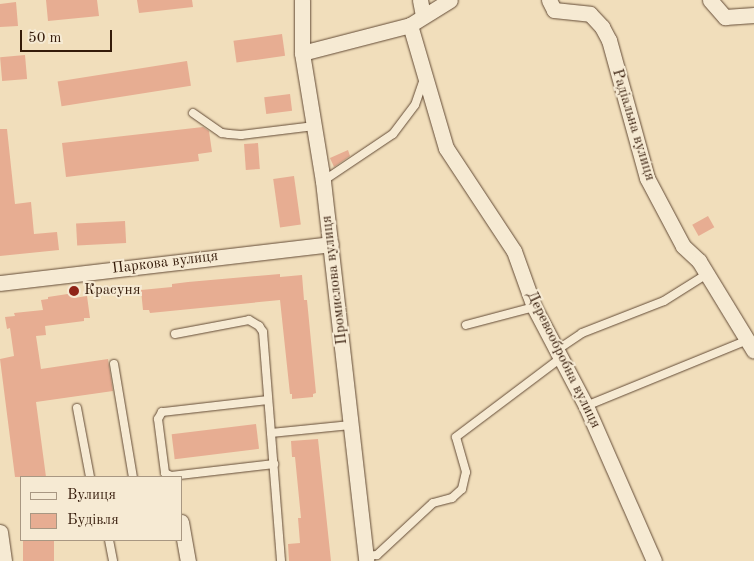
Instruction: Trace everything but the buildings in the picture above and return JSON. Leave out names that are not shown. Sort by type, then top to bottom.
[{"type":"street","name":"Промислова вулиця","points":[[302,0],[302,53],[323,181],[331,244],[366,559]]},
{"type":"street","points":[[420,0],[424,16]]},
{"type":"street","points":[[302,53],[410,25],[450,0]]},
{"type":"street","name":"Радіальна вулиця","points":[[549,0],[554,10],[590,14],[602,27],[609,40],[647,178],[683,246],[699,261],[708,274],[751,345]]},
{"type":"street","points":[[710,0],[725,17],[754,15]]},
{"type":"street","name":"Деревообробна вулиця","points":[[410,25],[446,148],[514,251],[534,307],[586,406],[654,561]]},
{"type":"street","name":"Паркова вулиця","points":[[0,283],[331,244]]},
{"type":"street","points":[[182,528],[188,561]]},
{"type":"street","points":[[0,532],[4,561]]},
{"type":"lane","points":[[323,181],[393,134],[415,105],[425,77]]},
{"type":"lane","points":[[193,113],[222,133],[229,134],[241,135],[314,126]]},
{"type":"lane","points":[[366,559],[377,555],[433,504],[452,498],[462,489],[466,472],[456,437],[559,354],[582,332],[664,301],[708,274]]},
{"type":"lane","points":[[466,325],[534,307]]},
{"type":"lane","points":[[175,334],[249,320],[259,326],[262,332],[281,561]]},
{"type":"lane","points":[[586,406],[751,345]]},
{"type":"lane","points":[[114,364],[133,476]]},
{"type":"lane","points":[[268,400],[162,412],[158,419],[165,472],[171,476],[274,464]]},
{"type":"lane","points":[[77,408],[90,476]]},
{"type":"lane","points":[[271,433],[351,424]]},
{"type":"lane","points":[[109,541],[113,561]]},
{"type":"place","name":"Красуня","points":[[74,291]]}]
